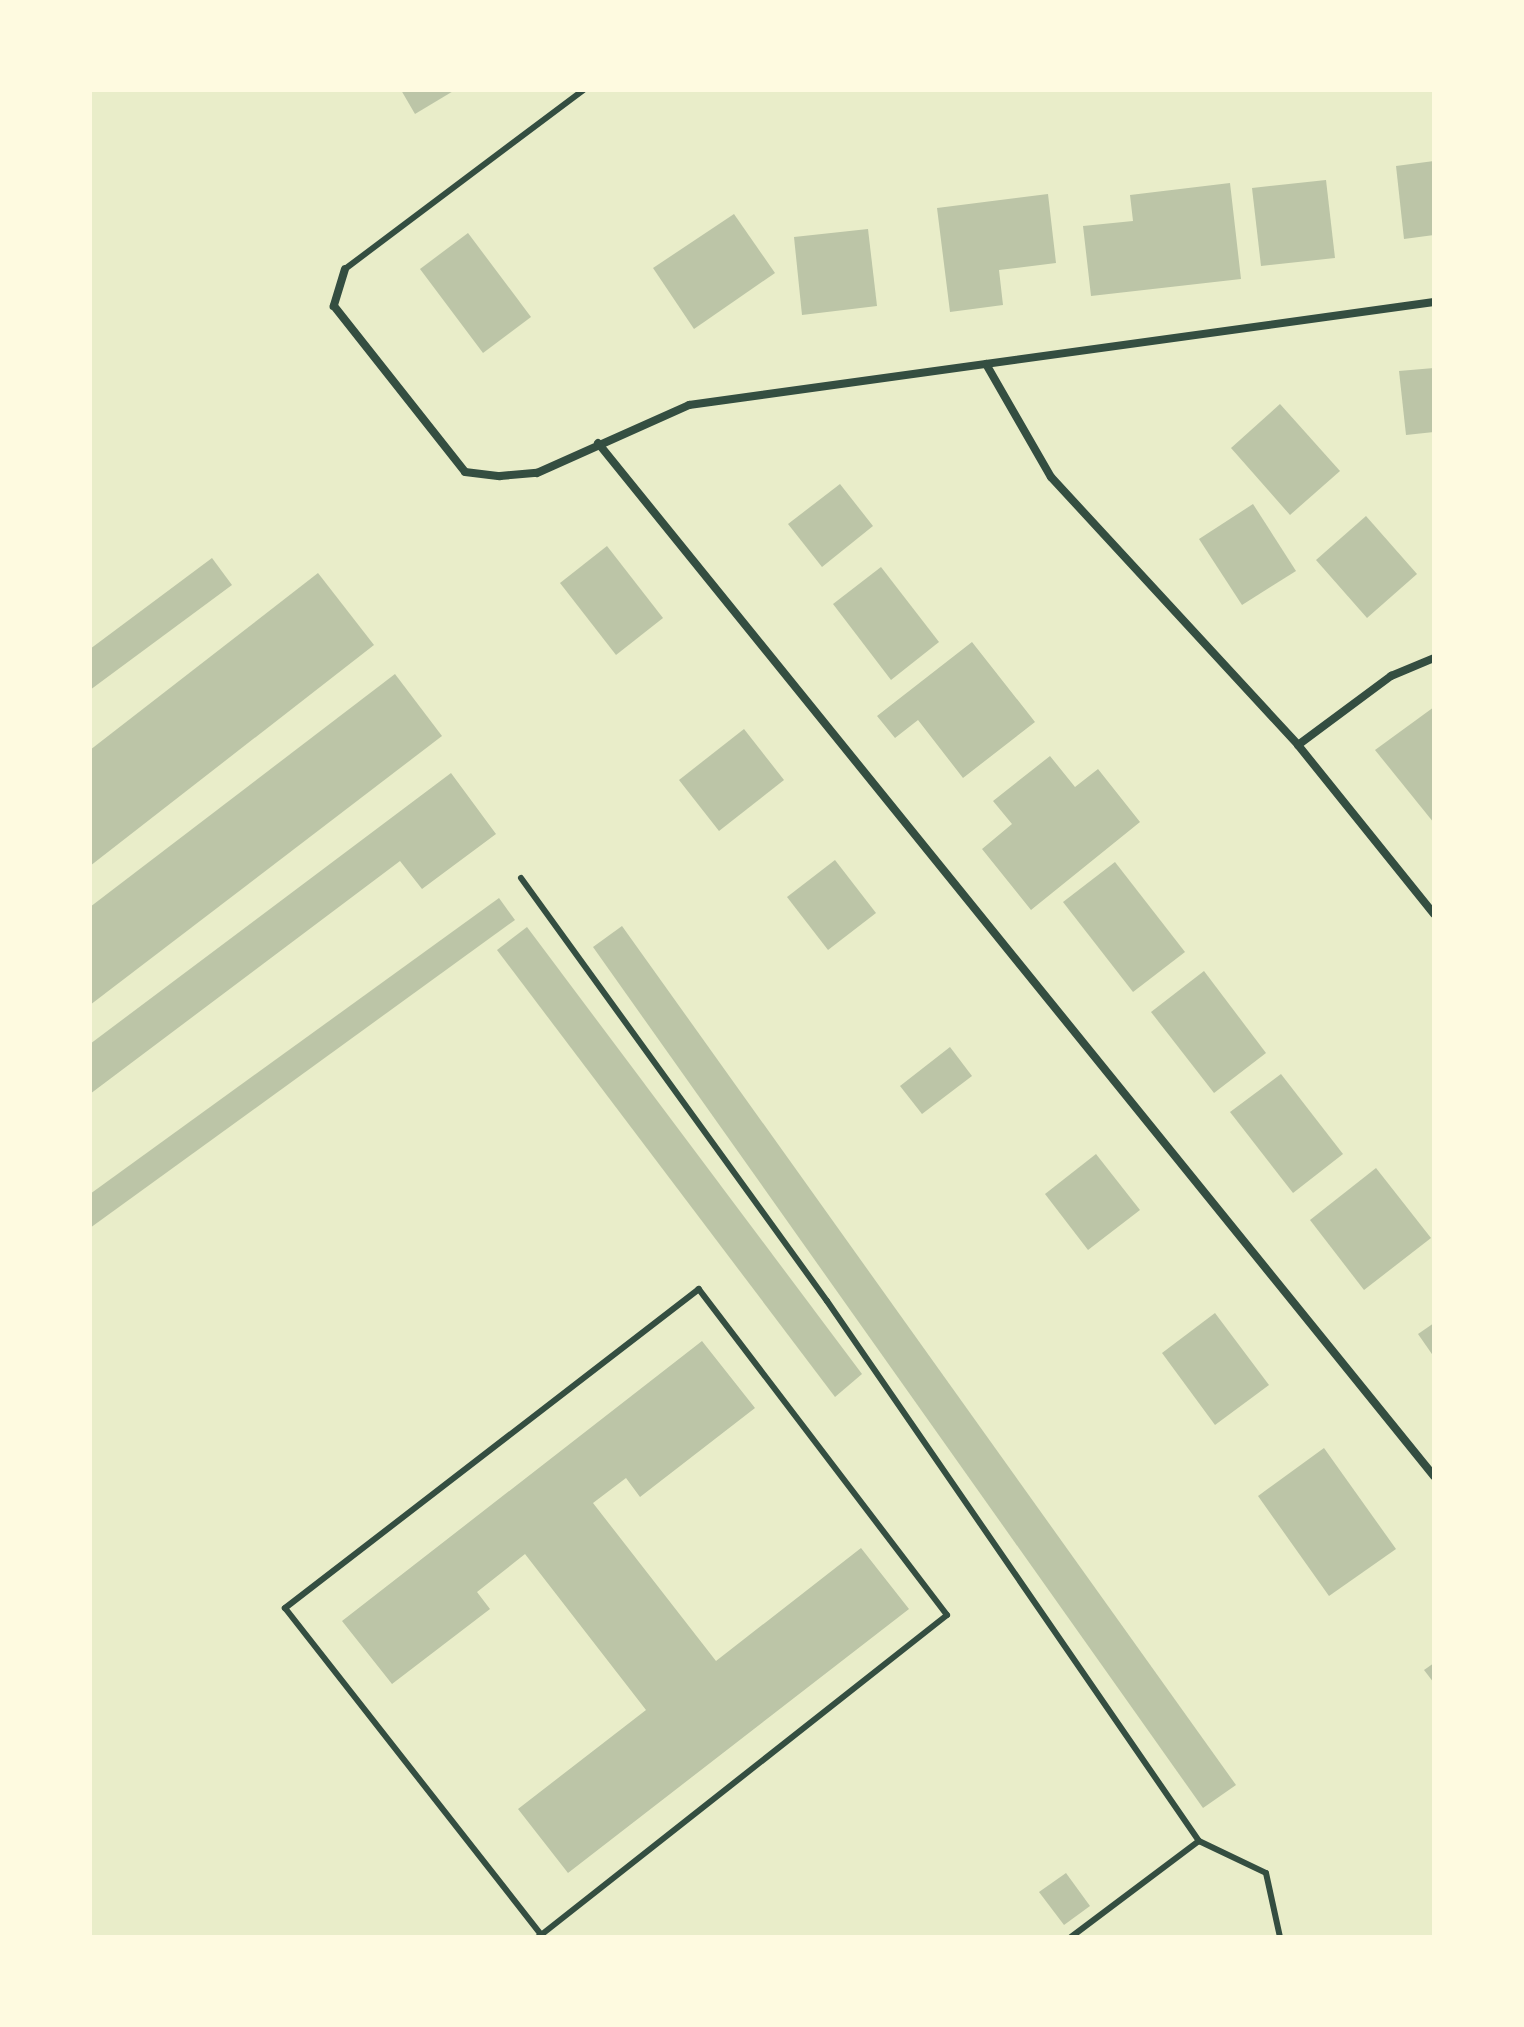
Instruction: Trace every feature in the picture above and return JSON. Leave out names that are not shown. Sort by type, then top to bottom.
[{"type":"street","points":[[345,269],[334,306],[465,472],[537,473],[598,443],[689,405],[1434,302]]},
{"type":"street","points":[[986,364],[1051,477],[1298,745],[1434,914]]},
{"type":"street","points":[[598,443],[1434,1476]]},
{"type":"street","points":[[1298,745],[1391,676],[1434,658]]},
{"type":"lane","points":[[345,269],[583,90]]},
{"type":"lane","points":[[521,878],[827,1301],[1199,1841],[1266,1873],[1280,1937]]},
{"type":"lane","points":[[699,1289],[947,1615],[539,1936],[285,1608],[699,1289]]},
{"type":"lane","points":[[1071,1937],[1199,1841]]},
{"type":"building","points":[[401,90],[455,90],[415,114]]},
{"type":"building","points":[[1434,161],[1434,235],[1404,239],[1396,166]]},
{"type":"building","points":[[1326,180],[1335,258],[1261,266],[1252,188]]},
{"type":"building","points":[[1230,183],[1241,279],[1091,296],[1083,226],[1133,221],[1130,195]]},
{"type":"building","points":[[1048,194],[1056,263],[999,270],[1003,305],[950,312],[937,208]]},
{"type":"building","points":[[734,214],[775,273],[694,329],[653,268]]},
{"type":"building","points":[[868,229],[877,306],[802,315],[794,237]]},
{"type":"building","points":[[468,233],[531,317],[483,353],[420,269]]},
{"type":"building","points":[[1434,368],[1434,432],[1406,435],[1399,371]]},
{"type":"building","points":[[1280,404],[1340,471],[1290,515],[1231,448]]},
{"type":"building","points":[[840,484],[873,526],[822,567],[788,524]]},
{"type":"building","points":[[1253,504],[1296,571],[1242,605],[1199,539]]},
{"type":"building","points":[[1366,516],[1417,574],[1367,618],[1316,560]]},
{"type":"building","points":[[607,546],[663,618],[616,655],[560,583]]},
{"type":"building","points":[[212,558],[232,585],[90,690],[90,649]]},
{"type":"building","points":[[881,567],[939,642],[891,680],[833,604]]},
{"type":"building","points":[[318,573],[374,645],[90,866],[90,750]]},
{"type":"building","points":[[972,642],[1035,722],[963,778],[918,720],[895,738],[877,716]]},
{"type":"building","points":[[395,674],[442,736],[90,1005],[90,907]]},
{"type":"building","points":[[1434,707],[1434,823],[1375,750]]},
{"type":"building","points":[[744,729],[784,780],[719,831],[679,780]]},
{"type":"building","points":[[1050,756],[1075,787],[1098,769],[1140,822],[1031,910],[982,849],[1012,824],[993,801]]},
{"type":"building","points":[[451,773],[496,834],[422,889],[400,861],[90,1094],[90,1044]]},
{"type":"building","points":[[835,860],[876,913],[828,950],[787,897]]},
{"type":"building","points":[[1115,862],[1185,952],[1133,992],[1063,902]]},
{"type":"building","points":[[499,898],[515,920],[90,1228],[90,1194]]},
{"type":"building","points":[[622,926],[1236,1785],[1203,1808],[593,947]]},
{"type":"building","points":[[527,927],[862,1374],[835,1397],[497,950]]},
{"type":"building","points":[[1204,971],[1266,1053],[1214,1093],[1151,1012]]},
{"type":"building","points":[[950,1047],[972,1076],[922,1114],[900,1086]]},
{"type":"building","points":[[1281,1074],[1343,1154],[1293,1193],[1230,1112]]},
{"type":"building","points":[[1096,1154],[1140,1210],[1088,1250],[1045,1194]]},
{"type":"building","points":[[1376,1168],[1431,1238],[1364,1290],[1310,1220]]},
{"type":"building","points":[[1215,1313],[1269,1385],[1215,1425],[1162,1353]]},
{"type":"building","points":[[1434,1323],[1434,1357],[1418,1334]]},
{"type":"building","points":[[702,1341],[755,1408],[640,1497],[626,1478],[593,1503],[716,1661],[861,1548],[909,1609],[568,1873],[518,1809],[646,1710],[525,1554],[477,1592],[490,1609],[392,1684],[342,1621]]},
{"type":"building","points":[[1324,1448],[1396,1549],[1329,1596],[1258,1496]]},
{"type":"building","points":[[1434,1663],[1434,1683],[1424,1670]]},
{"type":"building","points":[[1066,1873],[1090,1906],[1064,1925],[1039,1892]]}]
